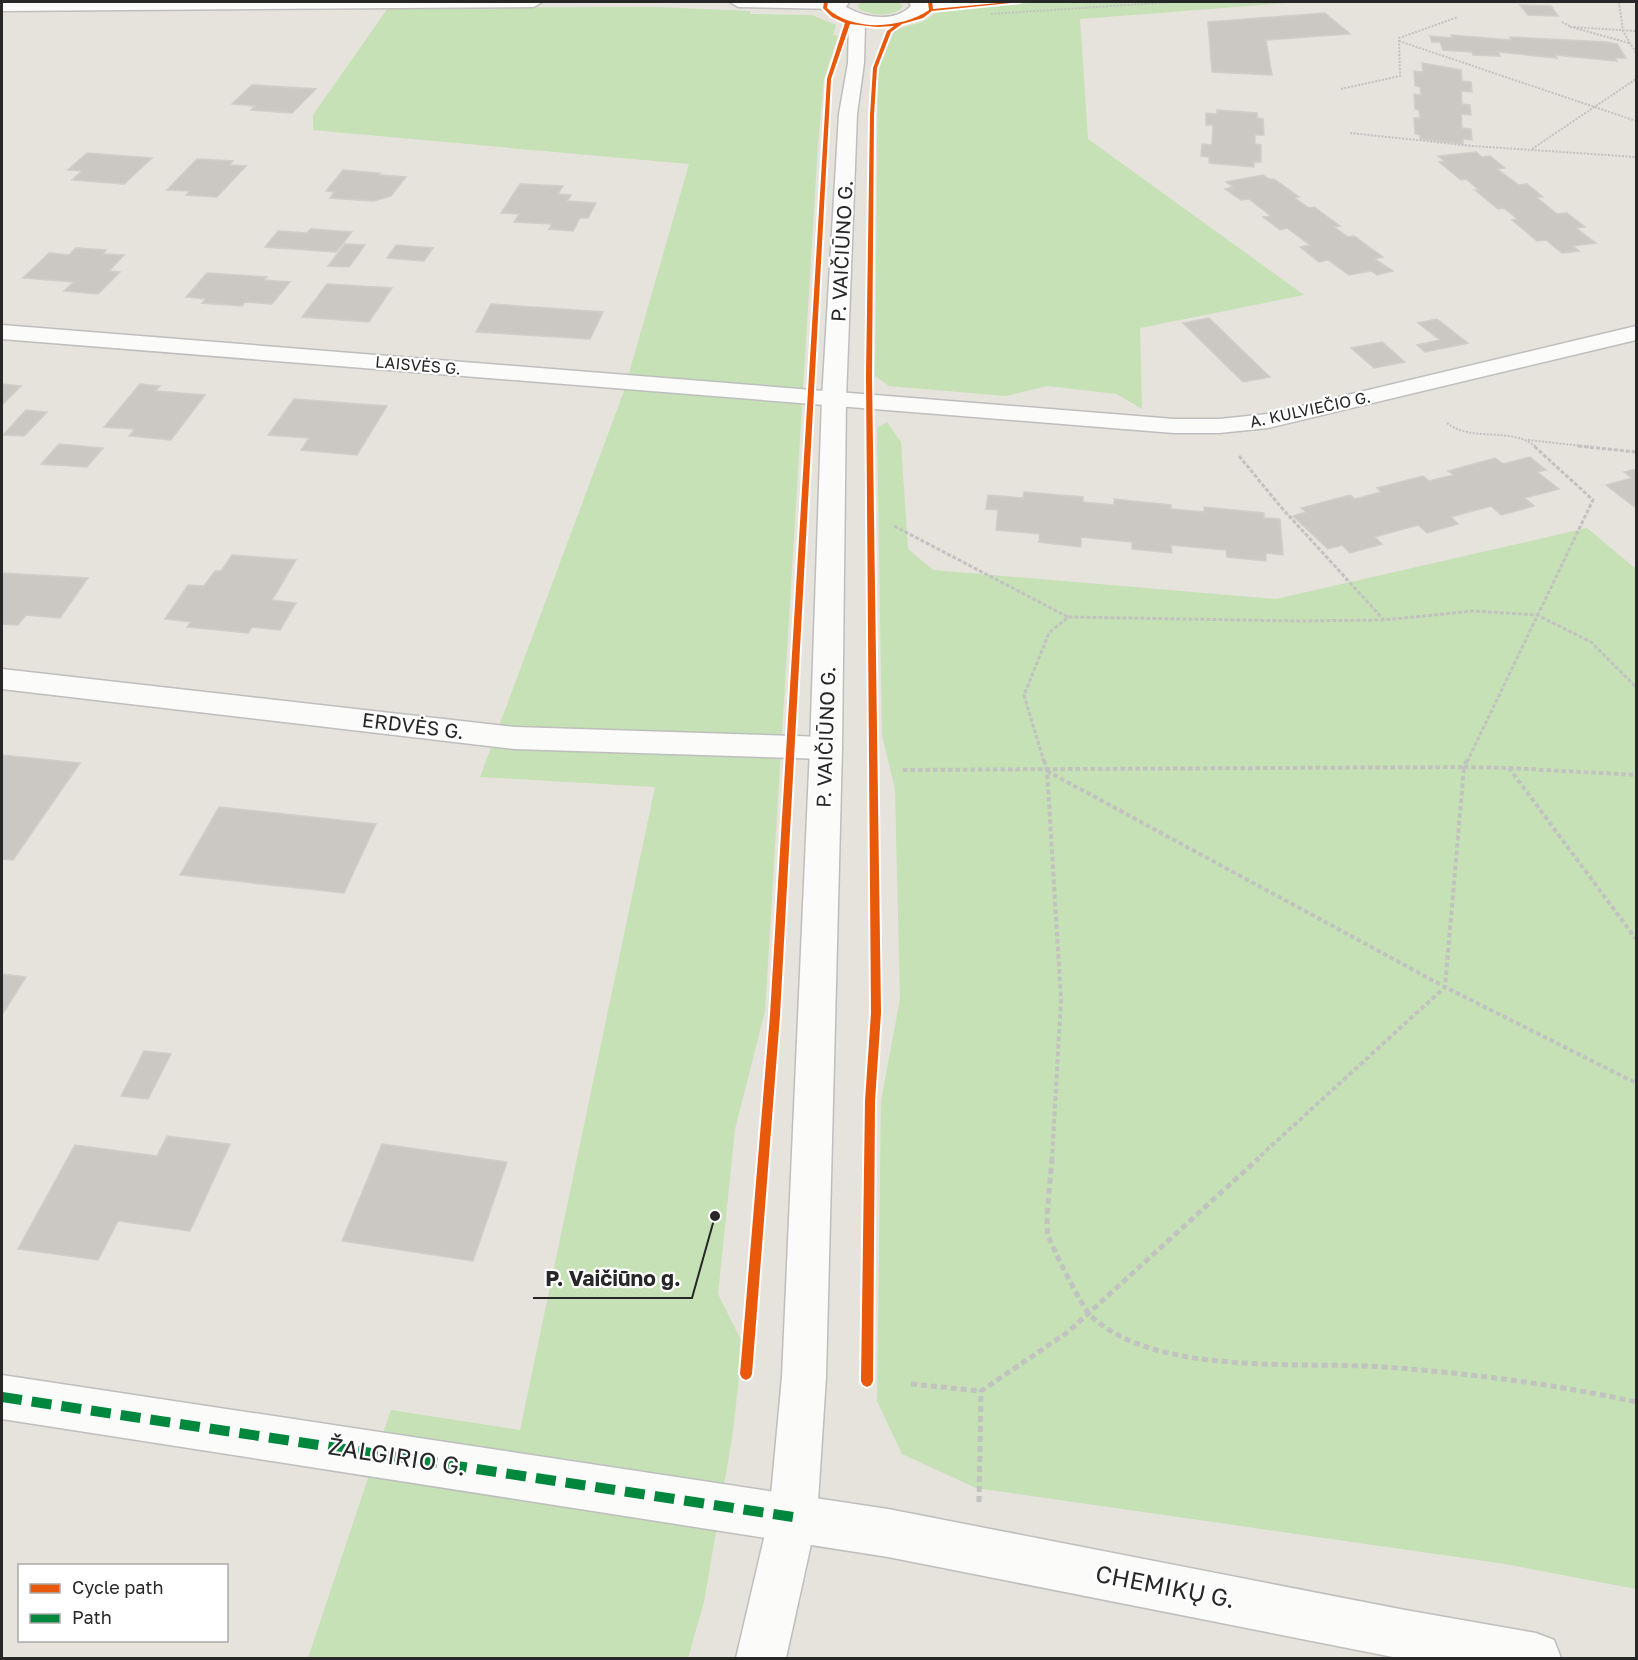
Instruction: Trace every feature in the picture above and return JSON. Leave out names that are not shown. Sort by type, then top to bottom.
[{"type":"street","points":[[2,6],[534,2]]},
{"type":"street","points":[[738,2],[840,3],[839,9],[846,15],[890,20],[905,18],[915,13],[923,5],[964,2]]},
{"type":"street","name":"P. VAIČIŪNO G.","points":[[761,1659],[793,1517],[804,1377],[826,748],[834,399],[848,114],[856,63],[857,18]]},
{"type":"street","name":"P. VAIČIŪNO G.","points":[[856,63],[890,20]]},
{"type":"street","name":"LAISVĖS G.","points":[[2,332],[834,399]]},
{"type":"street","name":"A. KULVIEČIO G.","points":[[834,399],[1173,426],[1219,426],[1268,421],[1636,333]]},
{"type":"street","name":"ERDVĖS G.","points":[[2,678],[515,738],[826,748]]},
{"type":"street","name":"ŽALGIRIO G.","points":[[2,1397],[793,1517]]},
{"type":"street","name":"CHEMIKŲ G.","points":[[793,1517],[976,1549],[1394,1633],[1536,1659]]},
{"type":"path","points":[[981,14],[1173,2]]},
{"type":"path","points":[[1619,2],[1623,31],[1636,53]]},
{"type":"path","points":[[923,5],[931,10],[996,3]]},
{"type":"path","points":[[1341,89],[1400,76],[1399,38],[1458,17]]},
{"type":"path","points":[[1562,22],[1571,27],[1629,43]]},
{"type":"path","points":[[1571,27],[1636,31]]},
{"type":"path","points":[[1399,41],[1636,121]]},
{"type":"path","points":[[1532,150],[1636,80]]},
{"type":"path","points":[[1350,133],[1636,157]]},
{"type":"path","points":[[1447,423],[1457,431],[1636,452]]},
{"type":"path","points":[[911,1384],[981,1390],[1068,1332],[1445,987],[1464,767],[1593,500],[1527,440]]},
{"type":"path","points":[[1232,448],[1280,506],[1384,620]]},
{"type":"path","points":[[894,526],[1068,617],[1298,621],[1384,620],[1473,611],[1537,615],[1592,642],[1636,687]]},
{"type":"path","points":[[1068,617],[1049,633],[1024,695],[1047,770],[1061,999],[1048,1234],[1088,1314],[1116,1335],[1163,1353],[1241,1362],[1396,1368],[1569,1387],[1636,1402]]},
{"type":"path","points":[[903,770],[1464,767],[1636,775]]},
{"type":"path","points":[[1509,768],[1636,939]]},
{"type":"path","points":[[1047,770],[1445,987],[1636,1083]]},
{"type":"path","points":[[979,1504],[981,1390]]},
{"type":"green space","points":[[861,2],[898,2],[902,8],[892,13],[875,14],[859,9],[858,5]]},
{"type":"green space","points":[[1052,2],[1300,2],[1080,19],[1088,139],[1304,295],[1140,328],[1142,409],[1117,394],[1047,386],[1006,396],[889,386],[875,376],[878,69],[894,30],[922,22],[936,13],[958,8]]},
{"type":"green space","points":[[655,7],[750,11],[750,14],[812,15],[836,25],[833,35],[838,36],[824,79],[818,144],[765,1011],[735,1129],[718,1294],[743,1344],[732,1438],[704,1602],[688,1658],[308,1658],[391,1410],[520,1430],[655,787],[480,777],[623,394],[689,164],[313,130],[313,115],[388,8]]},
{"type":"green space","points":[[887,422],[901,442],[908,549],[933,570],[1276,599],[1587,528],[1636,569],[1636,1589],[1499,1563],[976,1488],[902,1454],[877,1401],[881,1101],[900,999],[895,789],[882,735],[877,428]]},
{"type":"building","points":[[1520,5],[1551,6],[1558,16],[1528,15]]},
{"type":"building","points":[[1325,13],[1350,34],[1266,40],[1272,75],[1212,72],[1208,22]]},
{"type":"building","points":[[1451,35],[1511,40],[1510,37],[1606,42],[1617,44],[1626,58],[1615,58],[1617,61],[1498,52],[1500,56],[1473,55],[1472,52],[1443,50],[1440,42],[1432,42],[1430,36],[1453,38]]},
{"type":"building","points":[[1422,63],[1461,70],[1462,81],[1471,82],[1472,92],[1461,91],[1462,104],[1470,105],[1471,115],[1461,114],[1462,128],[1471,129],[1472,140],[1463,139],[1463,144],[1420,139],[1420,135],[1415,134],[1414,118],[1420,118],[1419,110],[1415,109],[1414,94],[1421,95],[1420,87],[1415,86],[1414,71],[1423,72]]},
{"type":"building","points":[[252,85],[316,89],[292,113],[251,110],[255,106],[232,104]]},
{"type":"building","points":[[1217,110],[1257,113],[1257,118],[1263,119],[1264,135],[1255,135],[1255,144],[1261,145],[1261,162],[1254,162],[1254,167],[1209,163],[1209,157],[1201,156],[1202,144],[1212,145],[1213,125],[1206,125],[1206,113],[1217,114]]},
{"type":"building","points":[[1476,152],[1482,157],[1490,156],[1505,168],[1497,169],[1519,185],[1527,184],[1543,197],[1536,197],[1557,214],[1567,213],[1585,227],[1576,228],[1596,243],[1573,246],[1579,251],[1562,253],[1546,240],[1537,241],[1512,220],[1517,219],[1504,208],[1498,209],[1475,190],[1479,190],[1466,179],[1461,180],[1439,162],[1444,161],[1438,156]]},
{"type":"building","points":[[87,153],[152,158],[124,184],[72,180],[82,171],[68,170]]},
{"type":"building","points":[[197,159],[233,161],[229,165],[246,166],[217,197],[186,195],[190,191],[167,190]]},
{"type":"building","points":[[343,170],[406,177],[391,196],[373,201],[330,198],[334,192],[326,191]]},
{"type":"building","points":[[1263,175],[1274,179],[1299,197],[1295,198],[1309,208],[1314,207],[1340,226],[1334,227],[1348,237],[1354,236],[1383,257],[1375,259],[1393,271],[1377,275],[1371,271],[1349,275],[1328,260],[1319,262],[1300,247],[1310,245],[1287,228],[1280,230],[1263,217],[1271,216],[1249,199],[1241,200],[1225,189],[1233,187],[1226,182]]},
{"type":"building","points":[[520,184],[563,186],[558,194],[571,195],[567,201],[596,203],[588,218],[580,218],[573,231],[549,229],[552,224],[514,222],[519,214],[501,213]]},
{"type":"building","points":[[311,229],[352,232],[336,252],[265,247],[278,231],[307,233]]},
{"type":"building","points":[[345,244],[365,245],[349,267],[328,266]]},
{"type":"building","points":[[396,245],[433,248],[424,261],[387,258]]},
{"type":"building","points":[[76,248],[106,250],[103,254],[124,255],[109,271],[120,272],[98,294],[64,291],[74,282],[23,278],[49,253],[69,255]]},
{"type":"building","points":[[207,273],[267,277],[264,280],[290,282],[272,304],[245,302],[242,306],[202,303],[206,299],[186,297]]},
{"type":"building","points":[[327,284],[392,288],[369,322],[302,317]]},
{"type":"building","points":[[491,304],[603,312],[590,339],[476,332]]},
{"type":"building","points":[[1209,318],[1270,377],[1243,382],[1183,323]]},
{"type":"building","points":[[1437,319],[1468,343],[1425,352],[1417,345],[1440,340],[1418,323]]},
{"type":"building","points":[[1382,342],[1405,362],[1374,368],[1351,348]]},
{"type":"building","points":[[2,384],[21,386],[2,405]]},
{"type":"building","points":[[140,384],[160,386],[155,391],[205,395],[171,440],[129,436],[135,429],[104,427]]},
{"type":"building","points":[[294,399],[387,406],[357,455],[301,450],[309,438],[268,435]]},
{"type":"building","points":[[26,410],[47,412],[24,436],[3,435]]},
{"type":"building","points":[[59,444],[103,448],[87,467],[41,464]]},
{"type":"building","points":[[1530,457],[1546,470],[1537,472],[1559,489],[1525,498],[1534,506],[1501,515],[1491,506],[1451,517],[1458,524],[1427,533],[1418,525],[1375,537],[1382,544],[1350,553],[1342,545],[1328,549],[1293,516],[1306,512],[1301,508],[1350,495],[1355,499],[1381,492],[1377,488],[1423,476],[1429,481],[1454,475],[1448,471],[1495,458],[1503,464]]},
{"type":"building","points":[[1636,469],[1636,508],[1606,485],[1632,478],[1624,472]]},
{"type":"building","points":[[1024,492],[1083,497],[1083,502],[1114,505],[1114,499],[1171,505],[1171,509],[1204,512],[1204,507],[1264,513],[1264,518],[1280,519],[1283,555],[1266,553],[1266,561],[1227,557],[1226,550],[1171,545],[1172,553],[1132,549],[1132,542],[1081,537],[1081,547],[1039,542],[1040,534],[996,530],[998,510],[986,509],[988,495],[1023,498]]},
{"type":"building","points":[[232,555],[296,560],[272,600],[296,603],[280,630],[252,627],[248,633],[187,627],[191,622],[165,619],[188,585],[204,586],[215,571],[221,571]]},
{"type":"building","points":[[2,573],[88,578],[60,618],[26,615],[18,625],[2,624]]},
{"type":"building","points":[[2,755],[80,763],[13,860],[2,859]]},
{"type":"building","points":[[219,807],[376,824],[344,893],[180,875]]},
{"type":"building","points":[[2,974],[26,977],[2,1015]]},
{"type":"building","points":[[144,1051],[171,1054],[148,1099],[121,1096]]},
{"type":"building","points":[[167,1136],[230,1144],[190,1231],[118,1221],[98,1260],[18,1249],[75,1145],[157,1156]]},
{"type":"building","points":[[382,1144],[507,1162],[473,1261],[342,1241]]},
{"type":"marked path","points":[[2,1397],[793,1517]]},
{"type":"cycle path","points":[[826,2],[825,8],[833,16],[846,22],[877,26],[909,22],[922,17],[931,10],[930,2]]},
{"type":"cycle path","points":[[931,10],[1018,2]]},
{"type":"cycle path","points":[[746,1374],[775,1015],[829,79],[848,22]]},
{"type":"cycle path","points":[[867,1381],[870,1101],[876,1013],[869,376],[872,115],[875,68],[889,31],[900,24]]},
{"type":"place","name":"P. Vaičiūno g.","points":[[715,1216]]}]
